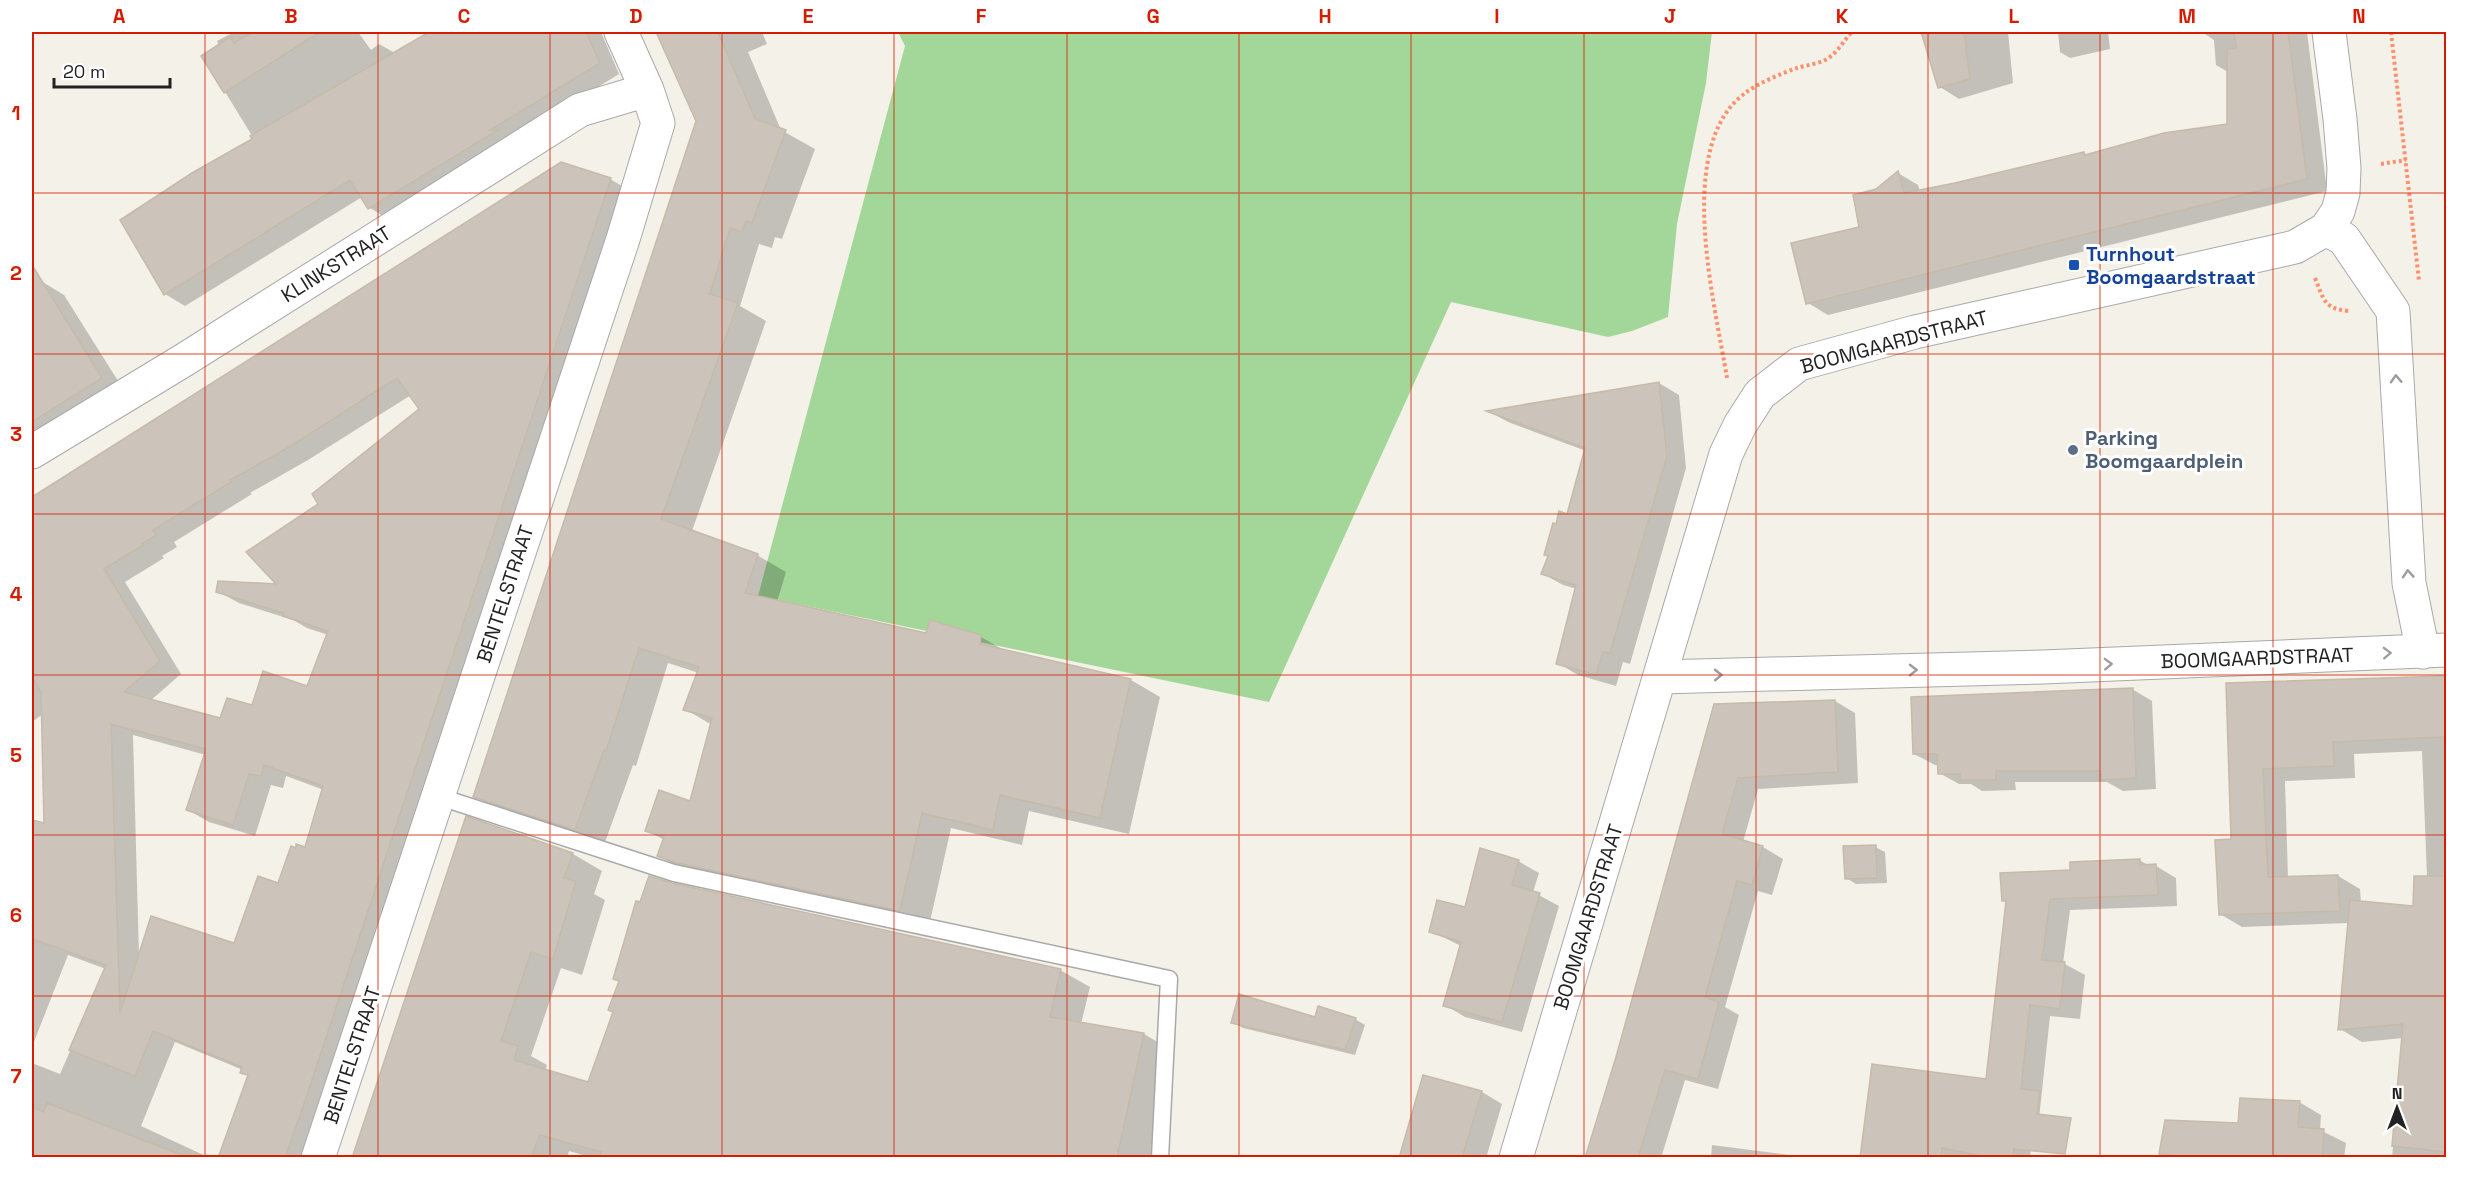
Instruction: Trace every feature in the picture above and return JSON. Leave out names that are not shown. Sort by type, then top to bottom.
[{"type":"street","name":"BENTELSTRAAT","points":[[318,1158],[624,239],[658,123],[647,90],[621,32]]},
{"type":"street","name":"BOOMGAARDSTRAAT","points":[[1516,1158],[1726,454],[1740,425],[1760,394],[1799,364],[1915,332],[2295,247],[2326,228],[2338,211],[2343,193],[2344,168],[2329,32]]},
{"type":"street","name":"KLINKSTRAAT","points":[[32,452],[184,360],[580,110],[647,90]]},
{"type":"street","name":"BOOMGAARDSTRAAT","points":[[1660,677],[2043,667],[2435,651],[2409,583],[2400,466],[2393,311],[2344,239],[2326,228]]},
{"type":"lane","points":[[437,796],[674,873],[1169,980],[1160,1158]]},
{"type":"path","points":[[1740,425],[1727,380],[1707,257],[1704,218],[1706,168],[1717,126],[1743,94],[1785,72],[1830,57],[1852,32]]},
{"type":"path","points":[[2391,32],[2420,291]]},
{"type":"green space","points":[[898,32],[1712,32],[1706,83],[1677,224],[1668,317],[1632,331],[1608,337],[1451,302],[1269,702],[758,596],[905,46]]},
{"type":"building","points":[[253,32],[320,32],[224,93],[201,56],[230,37],[234,43]]},
{"type":"building","points":[[429,32],[586,32],[600,63],[490,130],[498,130],[368,209],[350,180],[164,295],[120,220],[192,173],[252,139],[250,136]]},
{"type":"building","points":[[656,32],[718,32],[755,119],[786,130],[752,223],[746,221],[742,232],[730,228],[710,294],[738,303],[661,519],[758,554],[745,593],[926,633],[930,620],[981,635],[980,644],[1131,679],[1100,818],[1000,795],[993,830],[922,813],[900,911],[677,863],[657,856],[664,837],[645,831],[659,790],[690,801],[712,718],[683,710],[699,667],[639,648],[606,751],[604,750],[575,830],[473,797],[696,121]]},
{"type":"building","points":[[1921,32],[1964,32],[1970,79],[1938,88]]},
{"type":"building","points":[[2234,32],[2288,32],[2307,179],[1806,304],[1791,243],[1859,227],[1853,195],[1876,189],[1898,171],[1904,193],[2084,152],[2085,155],[2164,133],[2227,124],[2227,49],[2236,48]]},
{"type":"building","points":[[561,162],[611,178],[285,1158],[218,1158],[248,1075],[240,1073],[242,1067],[153,1031],[135,1076],[69,1050],[106,965],[32,939],[32,820],[44,823],[41,692],[32,676],[32,497]],"holes":[[[397,378],[419,409],[312,494],[318,504],[246,552],[276,584],[218,581],[216,592],[284,613],[283,616],[328,631],[307,686],[263,671],[252,705],[227,698],[220,718],[124,692],[160,661],[104,569],[156,535],[153,530]],[[111,724],[206,749],[186,810],[233,825],[249,774],[261,776],[264,765],[323,786],[305,847],[296,844],[296,848],[291,846],[278,883],[258,876],[234,943],[151,916],[120,1013]]]},
{"type":"building","points":[[32,265],[102,378],[32,422]]},
{"type":"building","points":[[1659,382],[1667,456],[1610,653],[1603,652],[1596,675],[1556,664],[1576,585],[1541,574],[1548,556],[1544,555],[1553,523],[1556,524],[1559,511],[1567,514],[1585,448],[1486,411]]},
{"type":"building","points":[[2446,676],[2446,737],[2333,742],[2334,766],[2263,769],[2268,877],[2338,875],[2340,911],[2219,915],[2215,840],[2231,839],[2226,683]]},
{"type":"building","points":[[2133,688],[2136,778],[2101,780],[2101,771],[1996,771],[1996,780],[1960,780],[1960,774],[1938,774],[1937,754],[1913,754],[1911,697]]},
{"type":"building","points":[[1835,700],[1838,772],[1738,778],[1722,834],[1763,846],[1752,885],[1737,881],[1705,997],[1719,1002],[1698,1079],[1665,1070],[1638,1158],[1585,1158],[1616,1057],[1714,704]]},
{"type":"building","points":[[466,816],[573,853],[564,878],[576,881],[553,959],[531,952],[501,1041],[518,1046],[514,1060],[588,1082],[613,1012],[608,1010],[619,981],[613,979],[636,901],[640,902],[649,876],[1061,969],[1050,1017],[1144,1033],[1117,1158],[599,1158],[601,1152],[540,1135],[531,1158],[352,1158]]},
{"type":"building","points":[[1876,845],[1877,878],[1845,879],[1843,846]]},
{"type":"building","points":[[1480,848],[1519,860],[1512,885],[1540,893],[1502,1022],[1443,1006],[1461,942],[1429,932],[1437,900],[1465,907]]},
{"type":"building","points":[[2140,859],[2140,865],[2156,864],[2158,895],[2050,899],[2042,960],[2065,962],[2060,1009],[2030,1005],[2021,1089],[2040,1091],[2037,1114],[2071,1118],[2065,1154],[2014,1149],[2013,1158],[1991,1158],[1942,1148],[1941,1158],[1860,1158],[1872,1064],[1986,1079],[2006,901],[2002,901],[2000,873],[2070,870],[2070,862]]},
{"type":"building","points":[[2414,876],[2446,876],[2446,1152],[2392,1146],[2403,1024],[2338,1030],[2350,900],[2413,906]]},
{"type":"building","points":[[1239,994],[1315,1017],[1318,1006],[1356,1018],[1345,1050],[1231,1023]]},
{"type":"building","points":[[1423,1075],[1482,1091],[1462,1158],[1399,1158]]},
{"type":"building","points":[[2240,1098],[2300,1101],[2298,1127],[2324,1129],[2322,1158],[2205,1158],[2159,1154],[2165,1120],[2238,1123]]},
{"type":"building","points":[[47,1103],[182,1155],[181,1158],[32,1158],[32,1107],[44,1112]]},
{"type":"place","name":"Turnhout Boomgaardstraat","points":[[2074,265]]},
{"type":"place","name":"Parking Boomgaardplein","points":[[2073,450]]}]
